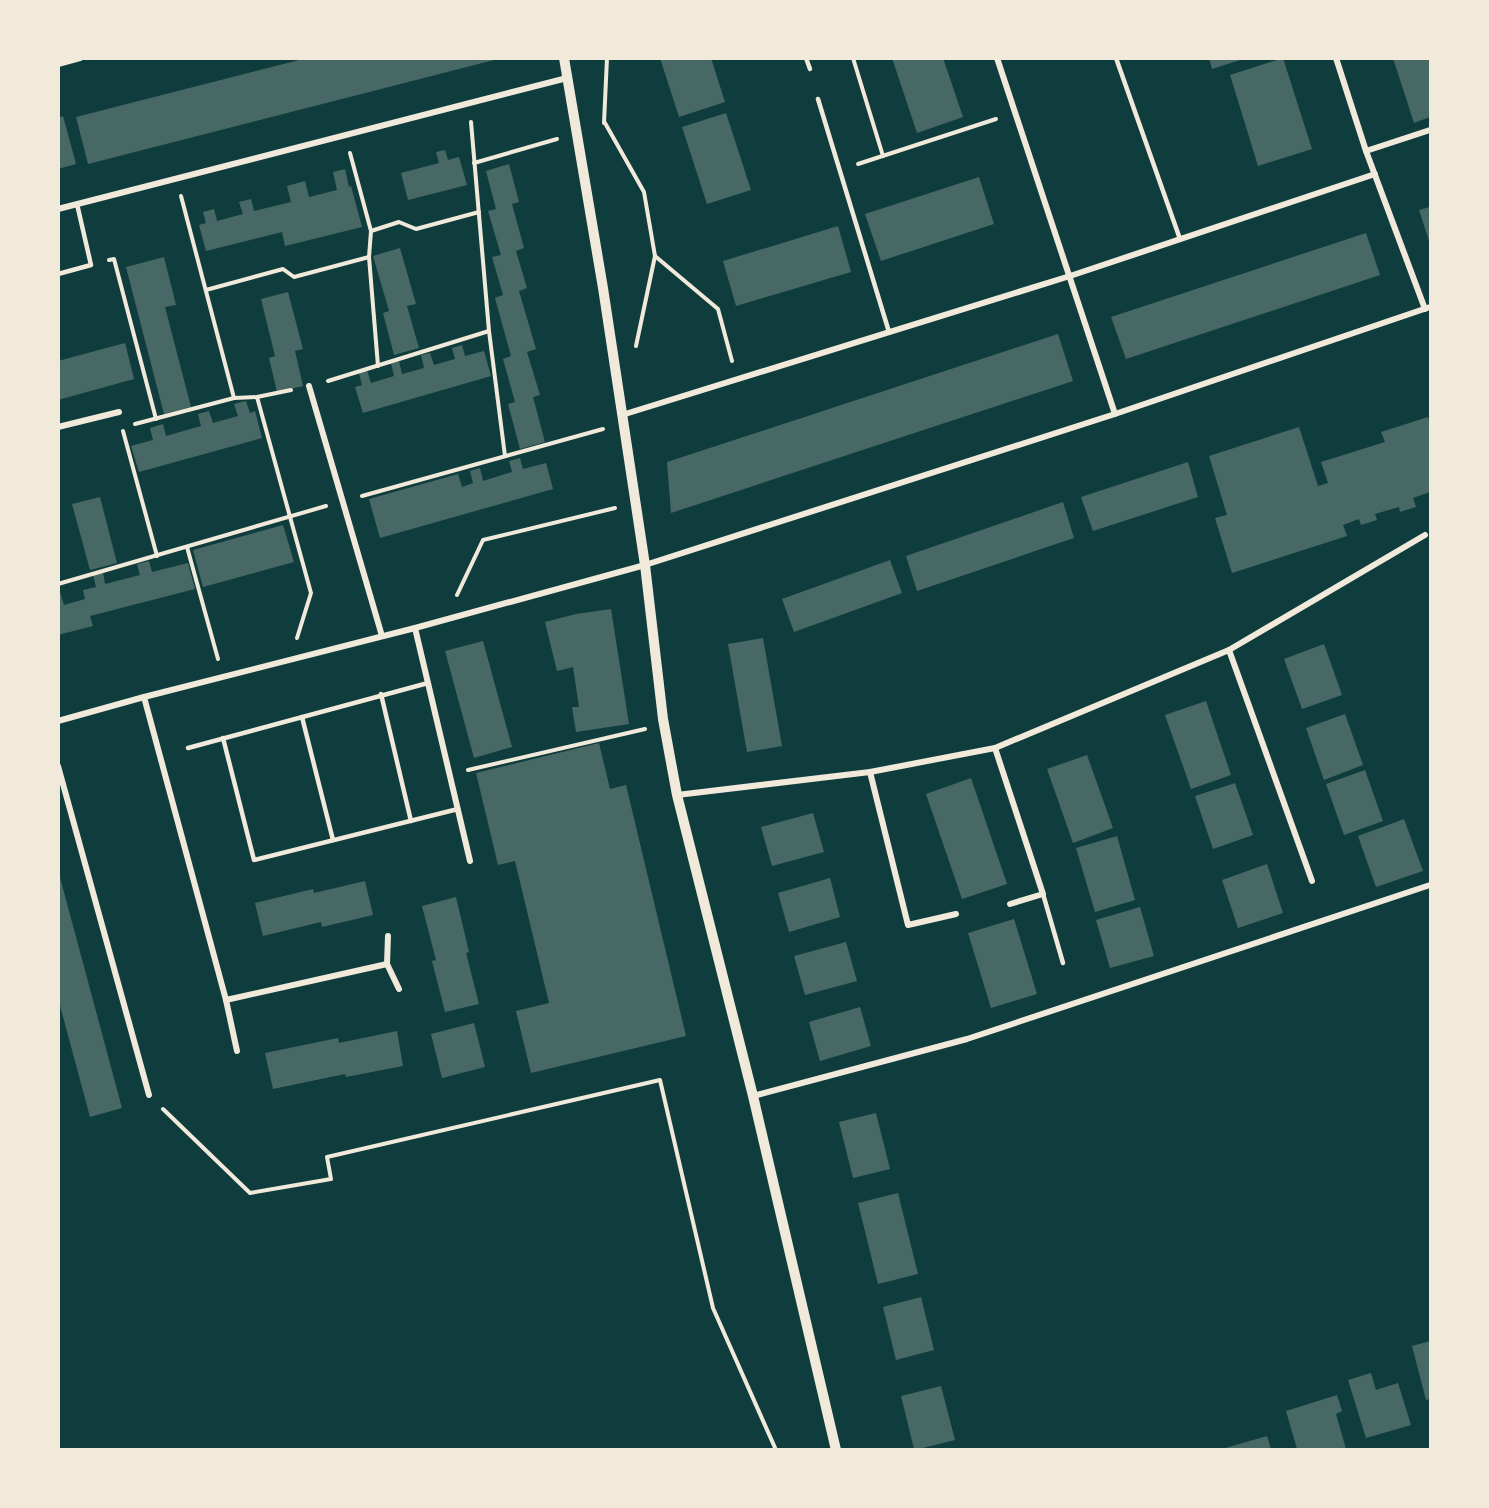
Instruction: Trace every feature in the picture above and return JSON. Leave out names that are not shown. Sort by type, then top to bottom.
[{"type":"street","points":[[58,64],[80,58]]},
{"type":"street","points":[[564,58],[603,288],[645,565],[664,724],[677,795],[753,1096],[836,1449]]},
{"type":"street","points":[[997,58],[1115,414]]},
{"type":"street","points":[[58,721],[223,676],[415,628],[645,565],[1115,414],[1428,308],[1366,151],[1336,58]]},
{"type":"street","points":[[58,209],[567,78]]},
{"type":"street","points":[[1366,151],[1431,130]]},
{"type":"street","points":[[623,419],[737,380],[1070,276],[1375,174]]},
{"type":"street","points":[[309,386],[382,636]]},
{"type":"street","points":[[58,427],[119,412]]},
{"type":"street","points":[[677,795],[870,772],[995,748],[1229,650],[1425,535]]},
{"type":"street","points":[[415,628],[470,861]]},
{"type":"street","points":[[1229,650],[1312,881]]},
{"type":"street","points":[[144,697],[226,1000],[237,1051]]},
{"type":"street","points":[[995,748],[1043,894],[1010,904]]},
{"type":"street","points":[[58,766],[149,1095]]},
{"type":"street","points":[[870,772],[908,925],[956,914]]},
{"type":"street","points":[[753,1096],[967,1039],[1431,885]]},
{"type":"street","points":[[388,936],[387,964],[399,989]]},
{"type":"street","points":[[226,1000],[387,964]]},
{"type":"lane","points":[[806,58],[810,69]]},
{"type":"lane","points":[[1116,58],[1180,239]]},
{"type":"lane","points":[[818,99],[889,332]]},
{"type":"lane","points":[[58,273],[91,265],[77,204]]},
{"type":"lane","points":[[188,748],[429,682]]},
{"type":"lane","points":[[381,694],[411,821]]},
{"type":"lane","points":[[302,717],[333,840]]},
{"type":"lane","points":[[223,738],[254,860],[458,809]]},
{"type":"lane","points":[[1043,894],[1062,963]]},
{"type":"path","points":[[607,58],[604,123],[644,192],[655,256],[636,347]]},
{"type":"path","points":[[853,58],[883,156]]},
{"type":"path","points":[[469,103],[489,331],[505,456]]},
{"type":"path","points":[[840,170],[1015,112]]},
{"type":"path","points":[[474,163],[604,123]]},
{"type":"path","points":[[345,135],[371,231],[369,257],[378,366]]},
{"type":"path","points":[[177,178],[234,398]]},
{"type":"path","points":[[371,231],[399,222],[416,229],[479,212]]},
{"type":"path","points":[[655,256],[718,309],[737,380]]},
{"type":"path","points":[[206,290],[283,270],[294,277],[369,257]]},
{"type":"path","points":[[91,265],[114,259],[156,419]]},
{"type":"path","points":[[122,428],[234,398],[257,397],[309,386],[489,331]]},
{"type":"path","points":[[257,397],[311,593],[291,659]]},
{"type":"path","points":[[119,412],[157,556]]},
{"type":"path","points":[[58,584],[505,456],[623,419]]},
{"type":"path","points":[[445,620],[483,540],[635,503]]},
{"type":"path","points":[[187,547],[223,676]]},
{"type":"path","points":[[449,774],[664,724]]},
{"type":"path","points":[[149,1095],[250,1193],[331,1179],[327,1157],[660,1080],[713,1308],[776,1449]]},
{"type":"building","points":[[307,58],[498,59],[88,164],[76,117]]},
{"type":"building","points":[[660,58],[711,58],[725,102],[679,117]]},
{"type":"building","points":[[892,58],[943,58],[963,117],[917,133]]},
{"type":"building","points":[[1209,58],[1243,58],[1243,59],[1212,69]]},
{"type":"building","points":[[1283,58],[1312,149],[1258,166],[1230,75]]},
{"type":"building","points":[[1393,58],[1430,58],[1430,117],[1414,123]]},
{"type":"building","points":[[726,113],[751,190],[707,204],[682,127]]},
{"type":"building","points":[[63,116],[76,164],[58,169],[58,118]]},
{"type":"building","points":[[445,150],[448,160],[459,157],[467,185],[408,200],[401,173],[439,163],[436,152]]},
{"type":"building","points":[[509,164],[519,202],[512,204],[524,248],[516,251],[527,288],[519,291],[536,349],[527,352],[540,395],[533,397],[545,442],[520,449],[508,404],[515,402],[503,359],[511,356],[495,298],[503,295],[492,257],[501,255],[488,211],[496,209],[486,171]]},
{"type":"building","points":[[345,169],[362,227],[285,246],[282,232],[206,251],[199,225],[206,223],[203,212],[214,209],[217,221],[243,214],[239,202],[251,199],[254,211],[291,202],[287,186],[305,181],[309,197],[337,190],[333,172]]},
{"type":"building","points":[[979,177],[994,224],[881,261],[865,214]]},
{"type":"building","points":[[1430,207],[1430,244],[1419,210]]},
{"type":"building","points":[[838,226],[851,272],[736,306],[723,261]]},
{"type":"building","points":[[1366,233],[1380,275],[1126,359],[1111,317]]},
{"type":"building","points":[[400,248],[416,304],[407,306],[419,348],[394,355],[383,313],[389,311],[373,256]]},
{"type":"building","points":[[164,257],[176,305],[165,307],[191,407],[164,414],[126,267]]},
{"type":"building","points":[[288,292],[303,349],[295,351],[303,386],[277,392],[269,358],[275,356],[261,299]]},
{"type":"building","points":[[1058,334],[1073,381],[671,513],[667,462]]},
{"type":"building","points":[[125,343],[134,379],[58,400],[58,361]]},
{"type":"building","points":[[462,345],[465,356],[484,351],[491,376],[363,413],[355,387],[362,385],[359,373],[367,370],[371,383],[394,376],[391,363],[399,361],[402,374],[424,368],[421,355],[430,353],[434,365],[455,359],[452,348]]},
{"type":"building","points":[[246,401],[250,413],[255,411],[262,438],[139,472],[131,446],[153,440],[150,428],[163,424],[166,436],[201,426],[198,414],[209,411],[213,423],[238,416],[234,404]]},
{"type":"building","points":[[1428,417],[1430,424],[1430,492],[1413,498],[1416,507],[1400,512],[1399,507],[1375,514],[1377,520],[1361,525],[1359,519],[1343,525],[1347,536],[1232,573],[1215,518],[1227,515],[1209,456],[1299,427],[1318,486],[1328,483],[1321,462],[1385,442],[1381,432]]},
{"type":"building","points":[[520,458],[523,469],[546,463],[553,489],[380,538],[369,499],[458,474],[462,487],[473,483],[470,471],[480,468],[483,481],[512,472],[509,461]]},
{"type":"building","points":[[1188,462],[1198,497],[1093,531],[1081,497]]},
{"type":"building","points":[[100,497],[117,563],[90,570],[72,504]]},
{"type":"building","points":[[1063,502],[1074,538],[917,591],[906,556]]},
{"type":"building","points":[[283,525],[294,562],[203,587],[193,550]]},
{"type":"building","points":[[890,560],[902,593],[794,632],[782,599]]},
{"type":"building","points":[[149,561],[152,572],[188,563],[195,589],[90,616],[93,626],[58,635],[58,592],[60,592],[64,605],[85,599],[83,590],[96,587],[93,575],[103,572],[105,584],[140,575],[137,564]]},
{"type":"building","points":[[611,609],[629,724],[576,732],[572,707],[579,707],[573,667],[557,671],[545,622],[576,614]]},
{"type":"building","points":[[763,638],[782,746],[747,752],[728,644]]},
{"type":"building","points":[[483,641],[512,747],[474,758],[445,651]]},
{"type":"building","points":[[1324,644],[1342,695],[1302,709],[1284,659]]},
{"type":"building","points":[[1206,701],[1231,775],[1191,789],[1165,715]]},
{"type":"building","points":[[1345,714],[1363,765],[1324,780],[1306,728]]},
{"type":"building","points":[[599,743],[610,789],[626,785],[686,1036],[531,1073],[516,1011],[549,1003],[515,861],[498,865],[476,773]]},
{"type":"building","points":[[1087,755],[1113,828],[1073,843],[1047,769]]},
{"type":"building","points":[[1365,770],[1383,821],[1344,835],[1326,784]]},
{"type":"building","points":[[971,778],[1007,884],[962,899],[926,794]]},
{"type":"building","points":[[1235,783],[1253,835],[1213,849],[1195,796]]},
{"type":"building","points":[[813,813],[824,852],[772,866],[761,827]]},
{"type":"building","points":[[1404,819],[1423,871],[1376,887],[1358,836]]},
{"type":"building","points":[[1117,836],[1135,900],[1095,912],[1076,848]]},
{"type":"building","points":[[1267,864],[1283,913],[1238,928],[1222,880]]},
{"type":"building","points":[[58,870],[122,1108],[90,1117],[58,998]]},
{"type":"building","points":[[830,878],[840,917],[789,932],[778,893]]},
{"type":"building","points":[[365,881],[373,915],[322,927],[321,922],[263,936],[255,903],[313,889],[314,893]]},
{"type":"building","points":[[456,897],[469,952],[466,953],[479,1004],[445,1012],[432,961],[436,960],[422,906]]},
{"type":"building","points":[[1140,907],[1154,956],[1110,968],[1096,920]]},
{"type":"building","points":[[1014,919],[1037,994],[991,1008],[968,933]]},
{"type":"building","points":[[846,942],[857,981],[805,995],[794,956]]},
{"type":"building","points":[[860,1007],[871,1046],[820,1061],[809,1022]]},
{"type":"building","points":[[474,1023],[485,1067],[442,1078],[431,1034]]},
{"type":"building","points":[[397,1031],[403,1066],[346,1077],[345,1074],[273,1089],[265,1053],[338,1038],[339,1043]]},
{"type":"building","points":[[876,1113],[890,1169],[853,1178],[839,1122]]},
{"type":"building","points":[[898,1193],[918,1274],[878,1284],[858,1203]]},
{"type":"building","points":[[921,1297],[934,1350],[896,1360],[883,1307]]},
{"type":"building","points":[[1430,1341],[1430,1399],[1426,1400],[1412,1346]]},
{"type":"building","points":[[1371,1373],[1376,1390],[1398,1383],[1411,1425],[1366,1438],[1348,1380]]},
{"type":"building","points":[[941,1386],[955,1440],[914,1449],[901,1396]]},
{"type":"building","points":[[1337,1395],[1342,1411],[1336,1414],[1346,1449],[1297,1449],[1286,1411]]},
{"type":"building","points":[[1267,1436],[1271,1449],[1222,1449]]}]
